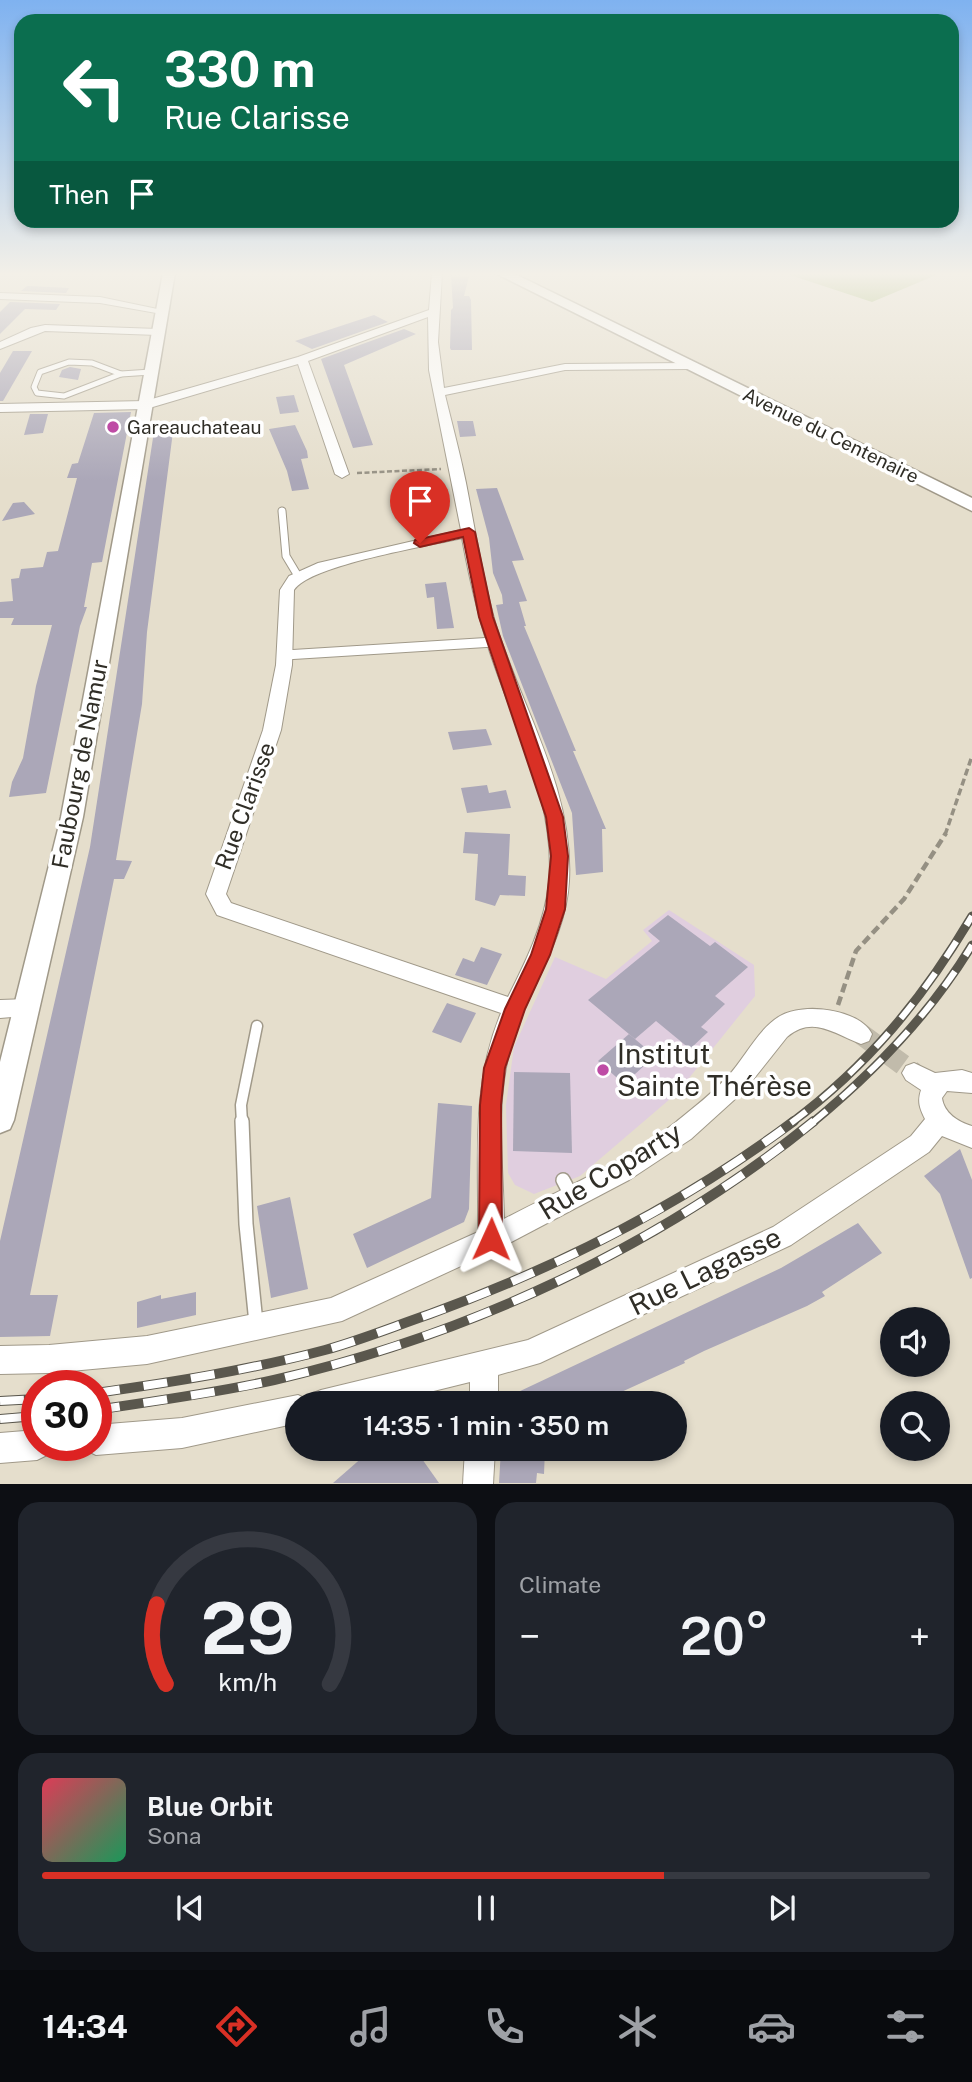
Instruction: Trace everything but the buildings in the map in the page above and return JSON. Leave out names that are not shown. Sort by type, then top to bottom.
[{"type":"main road","name":"Avenue du Centenaire","points":[[641,342],[972,505]]},
{"type":"street","name":"Faubourg de Namur","points":[[0,1120],[72,817],[156,342]]},
{"type":"street","points":[[0,408],[146,405],[302,359],[348,342]]},
{"type":"street","points":[[433,342],[486,617],[555,817],[559,856],[555,909],[541,955],[500,1046],[491,1105],[491,1239]]},
{"type":"street","points":[[302,359],[342,474]]},
{"type":"street","points":[[441,392],[565,367],[689,366]]},
{"type":"street","points":[[299,576],[323,566],[469,532]]},
{"type":"street","name":"Rue Clarisse","points":[[299,576],[287,590],[285,655],[277,712],[260,778],[218,883],[216,894],[219,902],[224,909],[515,1009]]},
{"type":"street","points":[[0,1009],[28,1008]]},
{"type":"street","name":"Rue Coparty","points":[[0,1360],[49,1359],[147,1350],[332,1311],[491,1239],[567,1189],[620,1172],[682,1131],[736,1084],[779,1030],[789,1022],[814,1016],[833,1020],[861,1034]]},
{"type":"street","points":[[914,1073],[935,1086]]},
{"type":"street","points":[[972,1083],[951,1079],[935,1086],[930,1102],[939,1121],[959,1134],[972,1137]]},
{"type":"street","name":"Rue Lagasse","points":[[375,1391],[530,1353],[782,1236],[920,1144],[939,1121]]},
{"type":"street","points":[[484,1365],[484,1391]]},
{"type":"street","points":[[112,1439],[181,1433],[285,1412]]},
{"type":"street","points":[[0,1448],[21,1446]]},
{"type":"street","points":[[478,1483],[479,1461]]},
{"type":"lane","points":[[121,374],[108,366],[58,363],[40,372],[34,387],[37,393],[57,397],[121,374],[152,372]]},
{"type":"lane","points":[[282,511],[286,556],[299,576]]},
{"type":"lane","points":[[285,655],[494,642]]},
{"type":"lane","points":[[256,1329],[246,1224],[241,1105],[257,1026]]},
{"type":"path","points":[[342,474],[457,468]]},
{"type":"path","points":[[833,1020],[856,951],[904,899],[943,841],[972,756]]},
{"type":"shaded area","name":"Institut Sainte Thérèse","points":[[669,910],[754,965],[755,996],[677,1093],[580,1176],[534,1194],[515,1185],[508,1173],[506,1105],[514,1047],[555,957],[606,979],[652,941],[643,930]]},
{"type":"tunnel","points":[[861,1034],[914,1073]]},
{"type":"railway","points":[[791,1123],[845,1078],[892,1028],[914,1002],[972,916]]},
{"type":"railway","points":[[812,1123],[857,1084],[900,1041],[938,994],[972,945]]},
{"type":"railway","points":[[112,1390],[211,1375],[325,1350],[479,1295],[619,1231],[708,1180],[794,1121]]},
{"type":"railway","points":[[112,1408],[274,1380],[347,1361],[489,1311],[559,1281],[692,1208],[814,1121]]},
{"type":"railway","points":[[0,1401],[21,1400]]},
{"type":"railway","points":[[0,1419],[21,1417]]},
{"type":"place","name":"Gareauchateau","points":[[113,427]]},
{"type":"place","name":"Institut Sainte Thérèse","points":[[603,1070]]},
{"type":"route","points":[[420,543],[469,532],[486,617],[555,817],[559,856],[559,888],[555,909],[541,955],[515,1009],[500,1046],[495,1068],[491,1105],[491,1239]]}]
